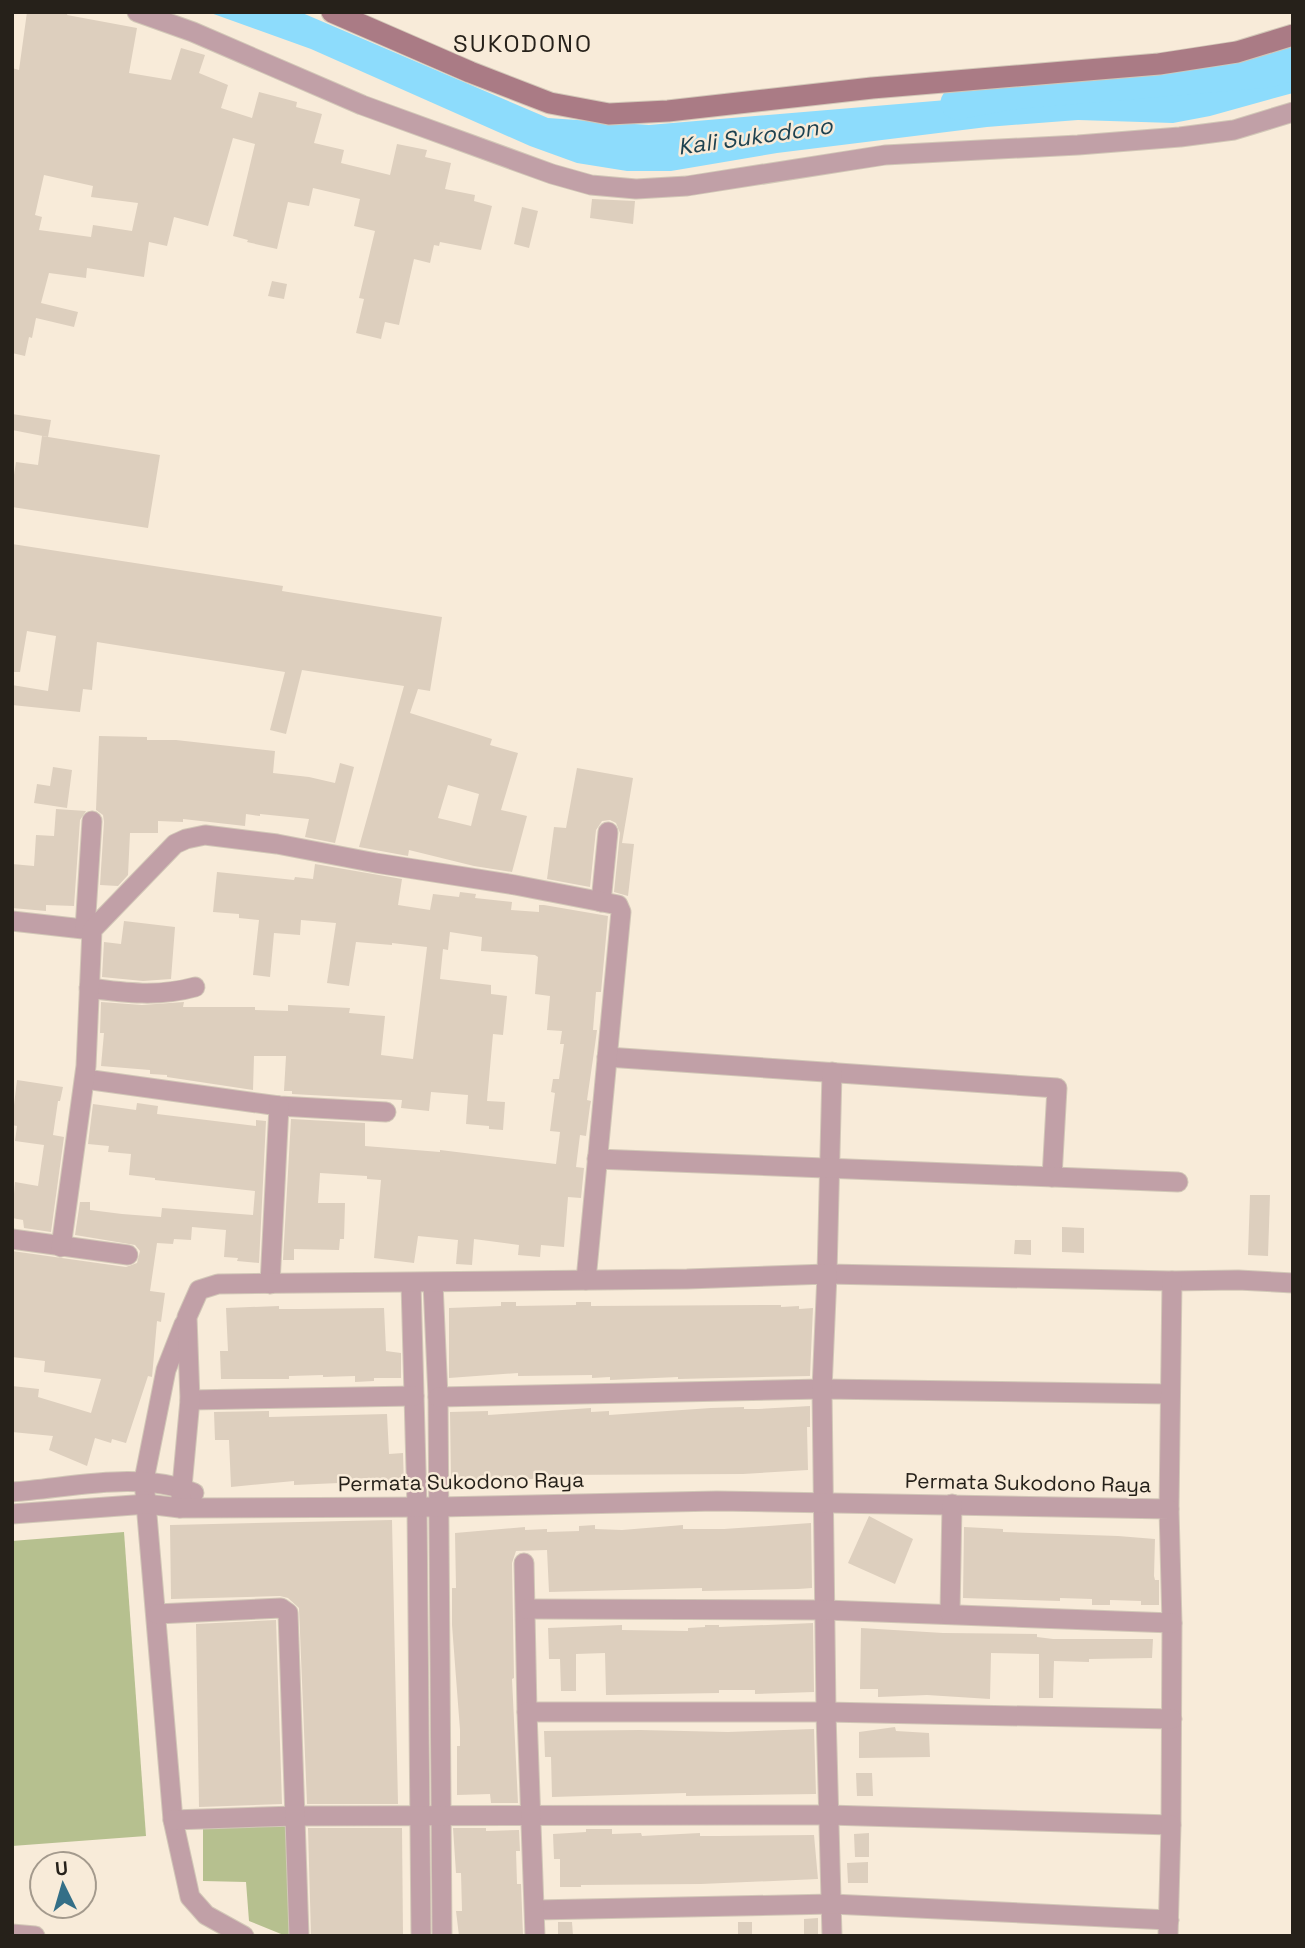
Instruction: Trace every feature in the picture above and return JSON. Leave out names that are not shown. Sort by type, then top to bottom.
[{"type":"main road","points":[[332,12],[470,72],[550,103],[609,114],[681,110],[872,88],[1159,64],[1237,52],[1293,36]]},
{"type":"street","points":[[137,12],[193,32],[362,105],[552,174],[591,185],[636,188],[687,186],[885,155],[1077,145],[1180,136],[1234,130],[1293,112]]},
{"type":"street","points":[[61,1247],[85,1079],[92,821]]},
{"type":"street","points":[[601,902],[608,832]]},
{"type":"street","points":[[89,930],[175,845],[186,839],[205,835],[277,844],[618,905],[621,912],[586,1280]]},
{"type":"street","points":[[12,922],[89,930]]},
{"type":"street","points":[[89,988],[138,994],[171,993],[195,987]]},
{"type":"street","points":[[607,1057],[1057,1088],[1052,1177]]},
{"type":"street","points":[[832,1073],[822,1389],[832,1936]]},
{"type":"street","points":[[85,1079],[279,1106],[386,1112]]},
{"type":"street","points":[[271,1284],[279,1106]]},
{"type":"street","points":[[597,1159],[1178,1182]]},
{"type":"street","points":[[12,1240],[128,1255]]},
{"type":"street","points":[[244,1936],[205,1915],[190,1897],[173,1820],[144,1480],[166,1370],[199,1290],[218,1284],[433,1283],[827,1274],[1293,1283]]},
{"type":"street","points":[[1169,1508],[1172,1281]]},
{"type":"street","points":[[411,1283],[417,1507],[421,1936]]},
{"type":"street","points":[[433,1283],[438,1397],[442,1936]]},
{"type":"street","points":[[180,1508],[190,1400],[187,1317]]},
{"type":"street","points":[[438,1397],[822,1389],[1170,1394]]},
{"type":"street","points":[[190,1400],[414,1396]]},
{"type":"street","name":"Permata Sukodono Raya","points":[[16,1492],[144,1480],[182,1488],[227,1507]]},
{"type":"street","points":[[16,1492],[17,1514]]},
{"type":"street","name":"Permata Sukodono Raya","points":[[17,1514],[147,1504],[180,1508],[439,1507],[717,1501],[1169,1508],[1172,1719],[1168,1928]]},
{"type":"street","points":[[950,1613],[952,1504]]},
{"type":"street","points":[[524,1563],[535,1936]]},
{"type":"street","points":[[157,1614],[281,1608],[288,1613],[299,1936]]},
{"type":"street","points":[[526,1609],[825,1610],[1172,1623]]},
{"type":"street","points":[[527,1712],[826,1712],[1172,1719]]},
{"type":"street","points":[[173,1820],[419,1815],[828,1815],[1171,1825]]},
{"type":"street","points":[[536,1910],[832,1904],[1168,1928]]},
{"type":"street","points":[[12,1934],[35,1936]]},
{"type":"green space","points":[[124,1532],[146,1836],[12,1846],[12,1541]]},
{"type":"green space","points":[[203,1823],[292,1823],[293,1936],[286,1936],[249,1921],[246,1882],[203,1881]]},
{"type":"water","points":[[208,12],[300,12],[548,118],[649,125],[1198,79],[1293,46],[1293,93],[1210,116],[1173,123],[1078,120],[987,127],[777,153],[671,171],[627,171],[577,163],[530,146],[311,49]]},
{"type":"building","points":[[27,12],[68,12],[67,15],[137,28],[129,73],[171,80],[181,48],[205,55],[199,73],[228,85],[221,108],[252,118],[259,92],[297,102],[296,107],[322,114],[314,143],[344,150],[341,163],[390,175],[397,144],[427,150],[425,157],[451,163],[445,189],[475,195],[474,201],[492,206],[481,250],[440,242],[439,246],[434,245],[430,263],[414,259],[399,325],[385,322],[381,339],[356,333],[364,299],[359,298],[375,231],[354,226],[360,199],[313,188],[309,206],[288,202],[277,249],[233,236],[255,144],[233,138],[208,226],[174,217],[167,246],[149,242],[144,277],[87,268],[86,278],[49,273],[41,303],[78,312],[74,327],[36,318],[25,356],[12,353],[12,68],[19,70]],"holes":[[[44,175],[93,186],[91,197],[138,203],[132,231],[93,225],[91,237],[39,230],[42,217],[35,215]]]},
{"type":"building","points":[[592,199],[635,201],[633,224],[590,218]]},
{"type":"building","points":[[522,207],[538,211],[529,248],[514,244]]},
{"type":"building","points":[[272,281],[287,284],[284,299],[268,296]]},
{"type":"building","points":[[12,414],[51,420],[48,437],[12,430]]},
{"type":"building","points":[[42,436],[160,455],[148,528],[12,507],[16,462],[38,465]]},
{"type":"building","points":[[12,544],[283,586],[282,591],[442,617],[430,691],[418,689],[410,713],[492,739],[490,745],[518,753],[501,810],[527,816],[512,872],[409,850],[408,856],[359,847],[404,686],[302,670],[286,734],[270,730],[285,672],[97,642],[92,690],[83,689],[80,712],[12,705],[12,685],[48,691],[56,636],[27,631],[20,672],[12,672]],"holes":[[[448,785],[479,794],[471,826],[438,818]]]},
{"type":"building","points":[[99,736],[147,737],[147,740],[176,740],[275,751],[273,773],[335,783],[340,763],[354,767],[335,843],[305,837],[309,819],[246,814],[245,826],[183,819],[183,822],[158,821],[158,833],[130,833],[128,875],[118,886],[100,885],[104,822],[103,815],[96,810]]},
{"type":"building","points":[[53,767],[72,770],[67,808],[34,803],[37,784],[50,786]]},
{"type":"building","points":[[577,768],[633,778],[622,843],[634,844],[628,896],[614,892],[620,833],[616,823],[610,820],[602,821],[596,830],[590,887],[547,879],[554,827],[566,828]]},
{"type":"building","points":[[56,809],[86,811],[80,820],[74,906],[46,905],[46,911],[12,908],[12,864],[34,866],[36,835],[54,836]]},
{"type":"building","points":[[315,864],[402,879],[398,905],[430,910],[433,894],[459,897],[460,892],[476,894],[475,898],[512,902],[511,910],[539,912],[539,905],[544,905],[608,916],[601,992],[596,992],[593,1030],[597,1030],[587,1100],[591,1101],[586,1136],[580,1135],[576,1167],[584,1168],[581,1198],[568,1197],[564,1247],[541,1245],[540,1257],[518,1255],[519,1245],[474,1239],[472,1265],[456,1264],[458,1240],[418,1236],[414,1263],[374,1258],[381,1180],[367,1179],[367,1176],[320,1173],[318,1203],[345,1203],[344,1239],[340,1239],[339,1250],[294,1249],[294,1260],[283,1260],[291,1119],[365,1123],[365,1146],[440,1150],[556,1164],[560,1132],[550,1131],[555,1093],[551,1092],[553,1079],[559,1079],[564,1044],[560,1044],[562,1031],[547,1030],[550,996],[535,994],[538,957],[535,955],[481,951],[482,937],[450,932],[448,950],[443,949],[440,979],[491,985],[491,994],[507,996],[503,1035],[493,1034],[487,1101],[505,1102],[503,1130],[466,1124],[468,1095],[431,1092],[429,1111],[401,1108],[402,1100],[292,1094],[292,1091],[284,1091],[286,1056],[254,1056],[253,1090],[150,1074],[150,1070],[101,1066],[104,1033],[100,1033],[101,1002],[142,1005],[184,1002],[183,1007],[255,1007],[255,1010],[288,1011],[288,1005],[350,1008],[349,1013],[385,1016],[381,1055],[413,1059],[427,947],[356,942],[349,986],[327,983],[336,923],[301,920],[300,935],[274,933],[270,977],[253,975],[259,920],[239,918],[239,914],[213,912],[217,872],[294,880],[295,877],[313,879]]},
{"type":"building","points":[[124,921],[175,927],[171,979],[143,981],[102,977],[104,942],[121,944]]},
{"type":"building","points":[[17,1080],[63,1087],[53,1135],[64,1137],[51,1232],[24,1228],[23,1220],[12,1218],[15,1182],[38,1186],[44,1145],[15,1141],[17,1126],[12,1125],[12,1122]]},
{"type":"building","points":[[137,1103],[158,1106],[157,1114],[256,1126],[256,1120],[266,1121],[259,1263],[224,1257],[226,1230],[192,1227],[191,1240],[174,1239],[173,1244],[157,1243],[150,1291],[165,1293],[161,1322],[157,1321],[152,1377],[148,1376],[126,1443],[112,1439],[111,1443],[95,1438],[87,1466],[49,1450],[53,1436],[12,1432],[12,1386],[39,1389],[38,1397],[91,1413],[101,1379],[44,1372],[45,1361],[12,1357],[12,1251],[126,1267],[137,1263],[140,1251],[135,1245],[75,1235],[80,1202],[90,1202],[90,1210],[161,1217],[162,1208],[253,1215],[255,1191],[129,1175],[131,1154],[108,1152],[109,1146],[88,1144],[93,1104],[136,1110]]},
{"type":"building","points":[[1250,1195],[1270,1195],[1268,1256],[1248,1255]]},
{"type":"building","points":[[1062,1227],[1084,1228],[1084,1253],[1062,1252]]},
{"type":"building","points":[[1015,1240],[1031,1240],[1031,1255],[1014,1254]]},
{"type":"building","points":[[501,1302],[516,1302],[516,1306],[576,1305],[576,1302],[591,1302],[591,1306],[781,1305],[799,1306],[799,1309],[813,1308],[810,1376],[610,1380],[610,1377],[592,1378],[592,1375],[518,1376],[518,1373],[449,1378],[449,1308],[501,1306]]},
{"type":"building","points":[[279,1306],[279,1309],[384,1308],[386,1351],[401,1353],[401,1378],[374,1378],[374,1381],[355,1382],[355,1376],[323,1375],[289,1376],[289,1379],[221,1379],[220,1351],[228,1351],[226,1308]]},
{"type":"building","points":[[810,1406],[810,1427],[807,1427],[808,1470],[743,1474],[551,1475],[521,1480],[505,1478],[451,1481],[450,1412],[488,1411],[488,1415],[591,1408],[591,1412],[609,1411],[609,1415],[711,1408]]},
{"type":"building","points":[[269,1411],[269,1417],[387,1414],[389,1454],[403,1453],[404,1487],[374,1488],[374,1478],[339,1479],[339,1483],[294,1485],[294,1481],[231,1487],[229,1440],[215,1440],[214,1412]]},
{"type":"building","points":[[869,1516],[913,1539],[895,1584],[848,1563]]},
{"type":"building","points":[[392,1520],[398,1804],[307,1804],[299,1608],[288,1598],[280,1596],[171,1599],[170,1525]]},
{"type":"building","points":[[811,1523],[812,1588],[549,1592],[547,1550],[516,1551],[512,1563],[512,1679],[518,1803],[491,1803],[490,1794],[457,1795],[457,1746],[460,1746],[460,1730],[452,1625],[452,1588],[456,1588],[455,1533],[525,1527],[525,1530],[547,1529],[547,1532],[579,1531],[579,1526],[595,1525],[595,1529],[622,1530],[683,1525],[683,1529],[724,1529]]},
{"type":"building","points":[[964,1527],[1003,1529],[1003,1532],[1155,1539],[1154,1576],[1155,1580],[1159,1580],[1159,1605],[1141,1605],[1141,1601],[1110,1600],[1110,1605],[1092,1605],[1092,1599],[1060,1598],[1060,1601],[963,1598]]},
{"type":"building","points":[[276,1620],[282,1804],[199,1807],[196,1624]]},
{"type":"building","points":[[813,1623],[814,1692],[755,1694],[755,1690],[719,1690],[719,1693],[606,1695],[605,1653],[576,1654],[576,1691],[561,1691],[560,1659],[549,1659],[548,1628],[622,1625],[622,1630],[688,1631],[688,1628],[705,1625],[719,1627]]},
{"type":"building","points":[[861,1628],[943,1633],[1037,1634],[1037,1637],[1053,1639],[1153,1639],[1152,1658],[1054,1661],[1053,1698],[1039,1698],[1039,1654],[991,1653],[990,1699],[927,1695],[878,1697],[878,1689],[860,1689]]},
{"type":"building","points":[[895,1727],[896,1731],[929,1733],[930,1757],[859,1758],[859,1732]]},
{"type":"building","points":[[814,1729],[816,1794],[686,1796],[686,1793],[552,1797],[551,1757],[545,1757],[544,1731],[728,1732]]},
{"type":"building","points":[[856,1773],[872,1773],[873,1796],[857,1796]]},
{"type":"building","points":[[308,1828],[402,1828],[403,1936],[311,1936]]},
{"type":"building","points":[[453,1828],[519,1830],[520,1851],[516,1851],[517,1884],[521,1884],[523,1936],[459,1936],[456,1911],[462,1911],[461,1873],[456,1873]]},
{"type":"building","points":[[586,1829],[612,1829],[612,1834],[641,1833],[642,1836],[700,1833],[700,1836],[814,1835],[818,1879],[560,1887],[560,1859],[554,1859],[553,1834],[586,1832]]},
{"type":"building","points":[[869,1833],[869,1857],[855,1857],[854,1834]]},
{"type":"building","points":[[868,1862],[868,1883],[848,1883],[847,1863]]},
{"type":"building","points":[[818,1918],[818,1936],[804,1936],[804,1919]]},
{"type":"building","points":[[558,1922],[572,1922],[573,1936],[558,1936]]},
{"type":"building","points":[[738,1922],[752,1922],[752,1936],[738,1936]]},
{"type":"waterway","name":"Kali Sukodono","points":[[957,103],[1011,93],[1268,71],[1293,64]]},
{"type":"district","name":"SUKODONO","points":[[523,44]]}]
